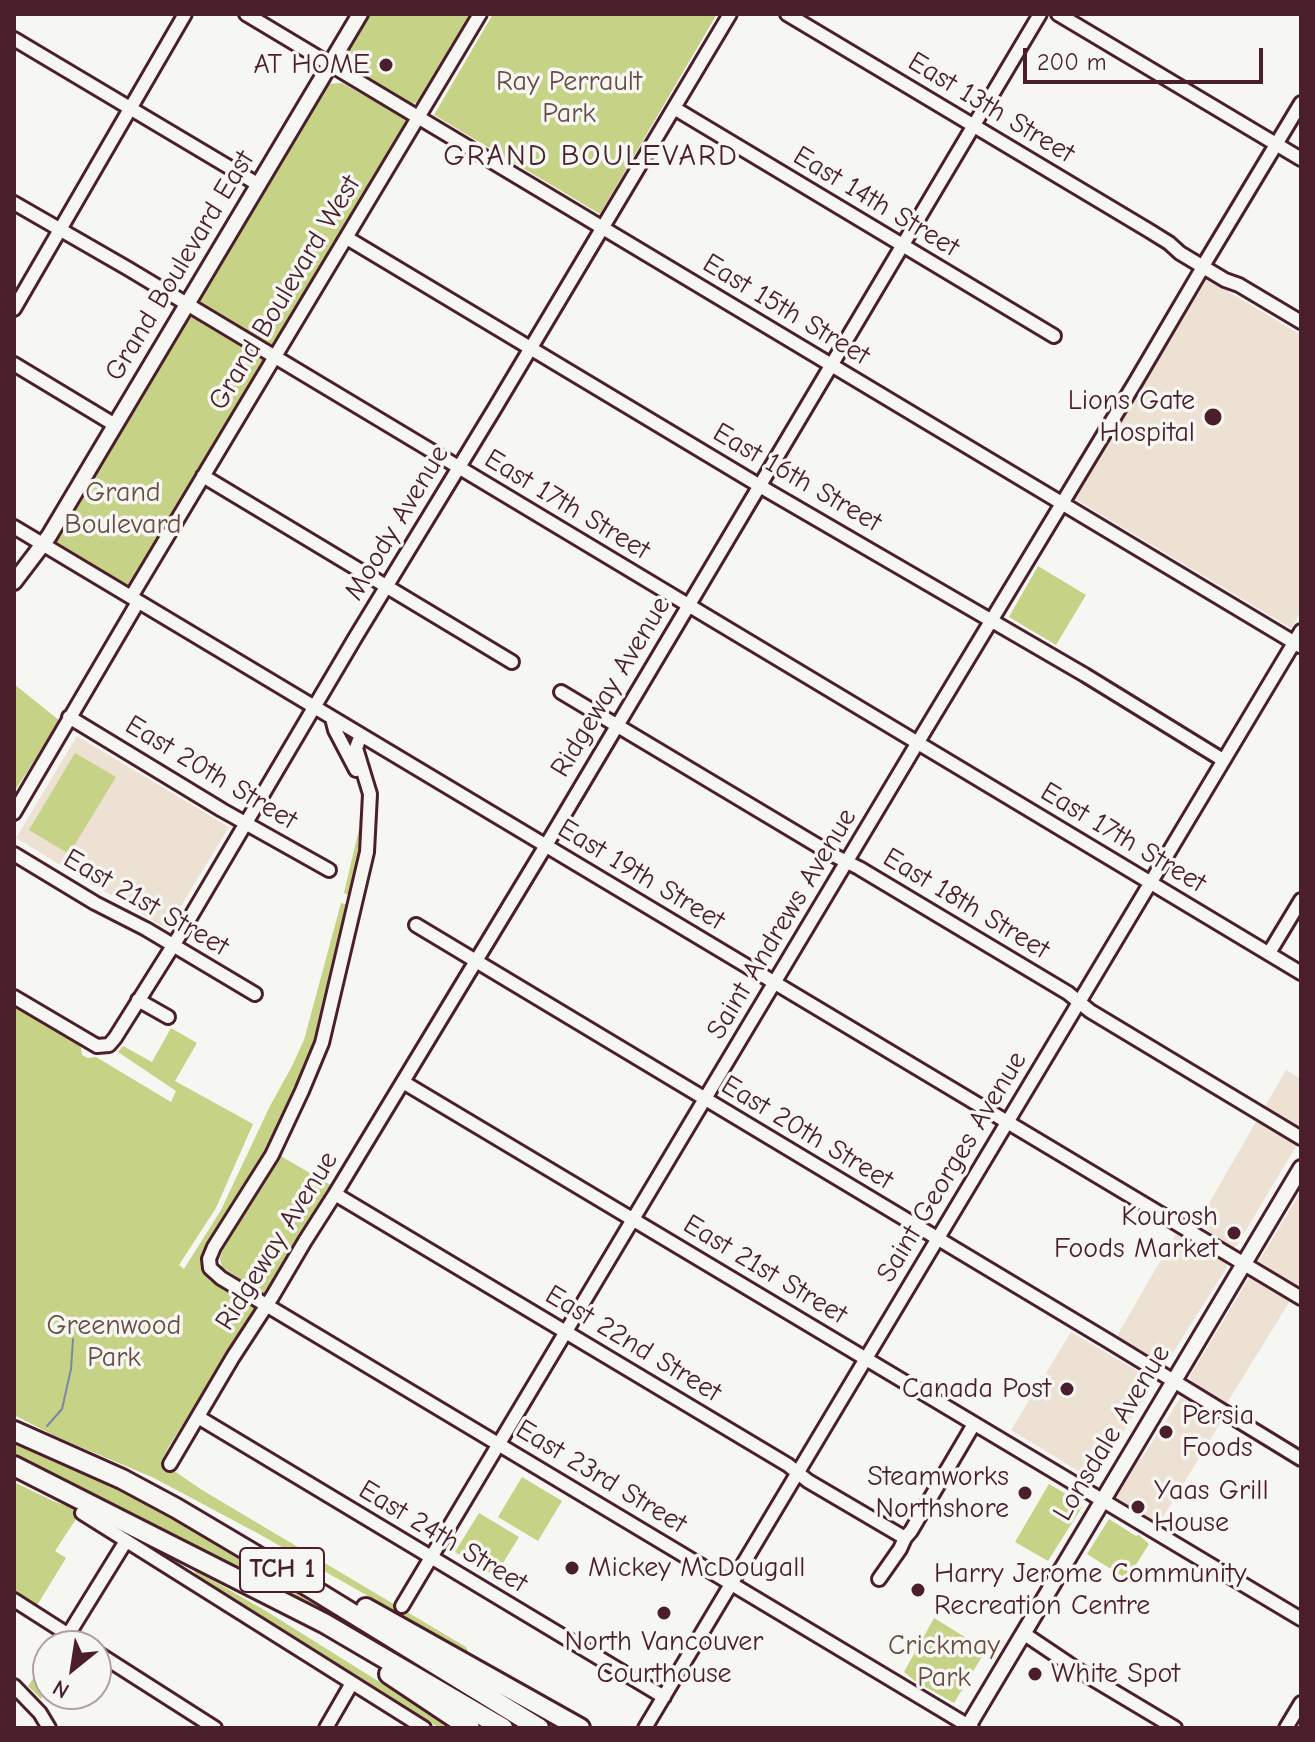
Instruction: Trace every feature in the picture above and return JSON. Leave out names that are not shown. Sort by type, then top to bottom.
[{"type":"highway","name":"TCH 1","points":[[14,1431],[148,1493],[202,1523],[539,1728]]},
{"type":"highway","name":"TCH 1","points":[[14,1466],[349,1637],[503,1728]]},
{"type":"highway","points":[[148,1493],[219,1524],[580,1728]]},
{"type":"highway","points":[[242,1580],[470,1728]]},
{"type":"main road","name":"Grand Boulevard East","points":[[14,582],[43,544],[360,14]]},
{"type":"main road","name":"Lonsdale Avenue","points":[[967,1727],[1301,1168]]},
{"type":"street","points":[[14,309],[185,14]]},
{"type":"street","name":"East 15th Street","points":[[246,14],[1061,504],[1299,640]]},
{"type":"street","name":"Grand Boulevard West","points":[[14,813],[55,745],[203,476],[480,14]]},
{"type":"street","name":"Moody Avenue","points":[[14,997],[97,1046],[109,1045],[115,1038],[247,823],[730,14]]},
{"type":"street","name":"East 13th Street","points":[[787,14],[1169,243],[1184,248],[1204,264],[1229,275],[1239,285],[1301,322]]},
{"type":"street","name":"Ridgeway Avenue","points":[[170,1464],[545,846],[1040,14]]},
{"type":"street","points":[[1058,14],[1301,159]]},
{"type":"street","points":[[14,39],[259,185]]},
{"type":"street","name":"Saint Andrews Avenue","points":[[402,1606],[1301,103]]},
{"type":"street","name":"East 14th Street","points":[[674,108],[1054,336]]},
{"type":"street","name":"East 17th Street","points":[[14,203],[1301,973]]},
{"type":"street","name":"East 16th Street","points":[[347,238],[1223,760]]},
{"type":"street","points":[[14,364],[115,425]]},
{"type":"street","points":[[203,476],[512,662]]},
{"type":"street","name":"East 19th Street","points":[[14,527],[1301,1298]]},
{"type":"street","name":"Saint Georges Avenue","points":[[645,1728],[1223,760],[1299,640]]},
{"type":"street","name":"East 18th Street","points":[[561,692],[1068,993],[1090,1011],[1301,1138]]},
{"type":"street","name":"East 20th Street","points":[[69,717],[329,870]]},
{"type":"street","points":[[332,718],[354,765],[368,816]]},
{"type":"street","points":[[361,735],[356,748],[369,788],[368,816]]},
{"type":"street","name":"East 23rd Street","points":[[368,816],[364,871],[322,1043],[272,1155],[214,1247],[209,1259],[210,1268],[221,1278],[967,1727]]},
{"type":"street","name":"East 21st Street","points":[[14,854],[255,994]]},
{"type":"street","points":[[1269,953],[1301,900]]},
{"type":"street","name":"East 20th Street","points":[[416,925],[1301,1459]]},
{"type":"street","points":[[138,1000],[168,1017]]},
{"type":"street","name":"East 21st Street","points":[[403,1082],[1301,1619]]},
{"type":"street","name":"East 22nd Street","points":[[335,1194],[905,1538]]},
{"type":"street","name":"East 24th Street","points":[[198,1417],[664,1697]]},
{"type":"street","points":[[879,1579],[974,1424]]},
{"type":"street","points":[[82,1513],[424,1728]]},
{"type":"street","points":[[71,1630],[126,1541]]},
{"type":"street","points":[[14,1600],[60,1630]]},
{"type":"street","points":[[1023,1633],[1175,1728]]},
{"type":"street","points":[[112,1662],[215,1728]]},
{"type":"street","points":[[326,1728],[352,1683]]},
{"type":"street","points":[[14,1686],[40,1713],[49,1728]]},
{"type":"street","points":[[1286,1728],[1301,1703]]},
{"type":"shaded area","name":"Lions Gate Hospital","points":[[1207,279],[1301,335],[1301,611],[1291,628],[1075,499]]},
{"type":"shaded area","points":[[77,736],[229,827],[167,929],[16,838]]},
{"type":"shaded area","points":[[1286,1070],[1301,1079],[1301,1138],[1234,1247],[1197,1224]]},
{"type":"shaded area","points":[[1301,1191],[1301,1283],[1227,1403],[1192,1381],[1190,1376]]},
{"type":"shaded area","points":[[1176,1234],[1226,1262],[1227,1267],[1163,1365],[1119,1339],[1118,1334]]},
{"type":"shaded area","points":[[1071,1332],[1151,1379],[1152,1386],[1093,1480],[1011,1430]]},
{"type":"shaded area","points":[[1181,1397],[1221,1422],[1159,1524],[1117,1500],[1116,1493]]},
{"type":"green space","name":"Grand Boulevard","points":[[364,14],[473,14],[425,94],[413,104],[343,61],[342,57]]},
{"type":"green space","name":"Ray Perrault Park","points":[[493,14],[717,14],[600,214],[434,115]]},
{"type":"green space","name":"Grand Boulevard","points":[[342,83],[398,112],[409,122],[275,346],[268,347],[202,305],[200,300],[218,262],[325,84]]},
{"type":"green space","name":"Grand Boulevard","points":[[187,316],[256,352],[262,356],[264,364],[129,586],[60,546],[57,537],[70,515],[72,504]]},
{"type":"green space","points":[[1038,566],[1086,595],[1056,645],[1009,617]]},
{"type":"green space","points":[[14,684],[60,721],[14,792]]},
{"type":"green space","points":[[75,753],[116,777],[69,854],[29,830]]},
{"type":"green space","points":[[362,814],[365,842],[351,896],[344,893]]},
{"type":"green space","name":"Greenwood Park","points":[[341,903],[349,905],[319,1040],[275,1132],[252,1174],[215,1229],[202,1258],[205,1275],[210,1281],[254,1308],[161,1462],[468,1651],[154,1478],[57,1437],[14,1415],[14,1005],[74,1039],[82,1055],[96,1057],[171,1102],[176,1091],[118,1052],[123,1046],[152,1062],[171,1028],[197,1043],[175,1081],[253,1124],[216,1208],[179,1265],[184,1269],[221,1210],[304,1040]]},
{"type":"green space","name":"Greenwood Park","points":[[279,1155],[334,1187],[270,1293],[265,1294],[222,1267],[220,1259]]},
{"type":"green space","points":[[14,1439],[124,1487],[358,1624],[409,1661],[407,1664],[14,1454]]},
{"type":"green space","points":[[522,1477],[562,1501],[538,1541],[498,1517]]},
{"type":"green space","points":[[14,1482],[78,1510],[76,1519],[55,1551],[66,1558],[36,1607],[14,1594]]},
{"type":"green space","points":[[1049,1484],[1080,1502],[1082,1507],[1048,1561],[1015,1542]]},
{"type":"green space","points":[[479,1513],[519,1537],[495,1576],[455,1552]]},
{"type":"green space","points":[[1109,1519],[1149,1544],[1127,1579],[1087,1554]]},
{"type":"green space","points":[[193,1569],[453,1728],[439,1728],[201,1583]]},
{"type":"green space","name":"Crickmay Park","points":[[934,1618],[986,1650],[954,1703],[904,1672]]},
{"type":"waterway","points":[[47,1426],[62,1409],[71,1369],[73,1339]]},
{"type":"place","name":"AT HOME","points":[[386,65]]},
{"type":"place","name":"Lions Gate Hospital","points":[[1213,417]]},
{"type":"place","name":"Kourosh Foods Market","points":[[1234,1233]]},
{"type":"place","name":"Canada Post","points":[[1067,1389]]},
{"type":"place","name":"Persia Foods","points":[[1166,1432]]},
{"type":"place","name":"Steamworks Northshore","points":[[1025,1493]]},
{"type":"place","name":"Yaas Grill House","points":[[1138,1507]]},
{"type":"place","name":"Mickey McDougall","points":[[572,1568]]},
{"type":"place","name":"Harry Jerome Community Recreation Centre","points":[[918,1590]]},
{"type":"place","name":"North Vancouver Courthouse","points":[[664,1613]]},
{"type":"place","name":"White Spot","points":[[1035,1674]]},
{"type":"district","name":"GRAND BOULEVARD","points":[[591,157]]}]
